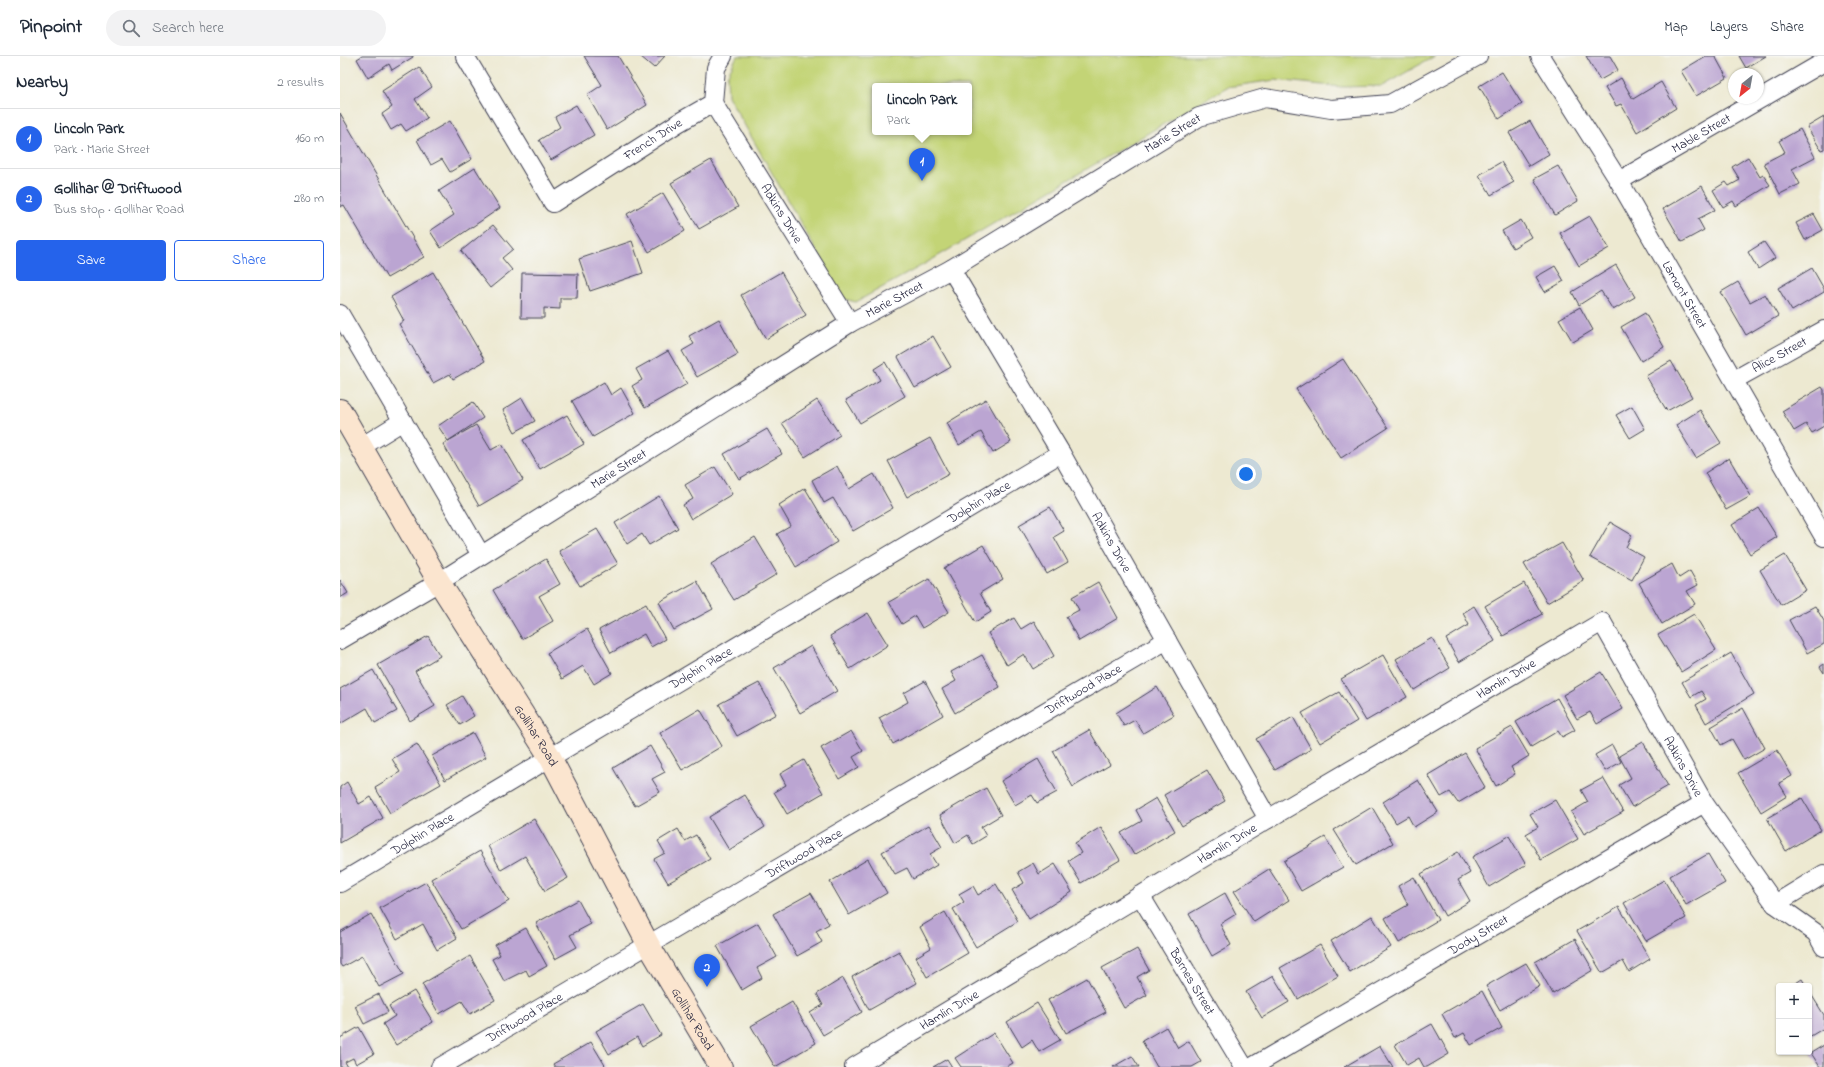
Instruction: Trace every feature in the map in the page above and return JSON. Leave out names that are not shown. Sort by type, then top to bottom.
[{"type":"main road","name":"Gollihar Road","points":[[340,410],[439,582],[550,757],[648,944],[721,1067]]},
{"type":"street","name":"French Drive","points":[[465,56],[553,203],[678,123],[713,103]]},
{"type":"street","points":[[713,103],[716,68],[722,56]]},
{"type":"street","name":"Marie Street","points":[[340,640],[439,582],[850,323],[951,269],[1199,117],[1265,98],[1331,109],[1390,104],[1478,56]]},
{"type":"street","name":"Lamont Street","points":[[1540,56],[1619,181],[1824,536]]},
{"type":"street","name":"Mable Street","points":[[1619,181],[1824,62]]},
{"type":"street","name":"Adkins Drive","points":[[713,103],[850,323]]},
{"type":"street","name":"Adkins Drive","points":[[951,269],[1168,640],[1268,819]]},
{"type":"street","points":[[340,314],[481,555]]},
{"type":"street","name":"Alice Street","points":[[1734,380],[1824,330]]},
{"type":"street","points":[[361,447],[403,421]]},
{"type":"street","name":"Dolphin Place","points":[[340,883],[1060,453]]},
{"type":"street","name":"Adkins Drive","points":[[1602,622],[1704,803],[1775,904],[1816,933],[1824,947]]},
{"type":"street","name":"Hamlin Drive","points":[[854,1067],[1140,895],[1602,622]]},
{"type":"street","name":"Driftwood Place","points":[[440,1067],[1168,640]]},
{"type":"street","name":"Dody Street","points":[[1252,1067],[1704,803]]},
{"type":"street","points":[[1775,904],[1824,874]]},
{"type":"street","name":"Barnes Street","points":[[1140,895],[1244,1067]]},
{"type":"green space","points":[[737,56],[1435,56],[1382,86],[1342,87],[1275,80],[1227,87],[921,266],[856,302],[844,299],[728,96],[727,76]]},
{"type":"building","points":[[362,56],[413,57],[392,70],[389,64],[368,78],[357,59]]},
{"type":"building","points":[[584,56],[618,56],[647,105],[607,130],[587,95],[602,85]]},
{"type":"building","points":[[640,56],[665,56],[654,68]]},
{"type":"building","points":[[1586,56],[1610,56],[1618,70],[1600,80]]},
{"type":"building","points":[[1706,56],[1715,56],[1727,78],[1696,96],[1681,71]]},
{"type":"building","points":[[1739,56],[1766,56],[1746,68]]},
{"type":"building","points":[[419,67],[432,87],[415,99],[427,118],[406,131],[401,124],[391,130],[382,114],[392,107],[382,91]]},
{"type":"building","points":[[1502,72],[1522,104],[1499,119],[1479,86]]},
{"type":"building","points":[[1621,78],[1633,99],[1661,82],[1676,108],[1637,132],[1621,104],[1616,106],[1605,88]]},
{"type":"building","points":[[576,105],[594,135],[551,160],[539,140],[560,127],[555,117]]},
{"type":"building","points":[[340,113],[424,257],[387,278],[344,205],[340,207]]},
{"type":"building","points":[[1824,117],[1824,149],[1821,150],[1807,127]]},
{"type":"building","points":[[450,121],[472,159],[450,172],[442,159],[431,165],[417,140]]},
{"type":"building","points":[[1530,121],[1549,154],[1529,166],[1509,133]]},
{"type":"building","points":[[1800,129],[1815,157],[1792,169],[1800,184],[1780,194],[1764,163],[1785,152],[1779,141]]},
{"type":"building","points":[[1748,157],[1760,177],[1763,175],[1770,185],[1736,206],[1733,201],[1723,207],[1713,190],[1726,182],[1729,186],[1740,180],[1732,167]]},
{"type":"building","points":[[711,160],[738,207],[699,229],[671,183]]},
{"type":"building","points":[[1501,162],[1514,182],[1491,195],[1479,175]]},
{"type":"building","points":[[1558,166],[1578,201],[1555,215],[1534,179]]},
{"type":"building","points":[[475,168],[500,208],[441,248],[430,231],[454,215],[439,191]]},
{"type":"building","points":[[1702,186],[1715,210],[1698,219],[1704,230],[1682,242],[1663,209]]},
{"type":"building","points":[[663,193],[685,231],[649,252],[627,214]]},
{"type":"building","points":[[1814,214],[1823,230],[1805,240],[1796,223]]},
{"type":"building","points":[[1590,216],[1609,248],[1579,266],[1560,233]]},
{"type":"building","points":[[1521,220],[1531,237],[1513,248],[1502,231]]},
{"type":"building","points":[[493,225],[513,249],[502,258],[512,270],[490,288],[461,251]]},
{"type":"building","points":[[632,241],[643,273],[590,291],[579,259]]},
{"type":"building","points":[[1764,242],[1775,258],[1758,269],[1748,252]]},
{"type":"building","points":[[1616,265],[1635,297],[1613,310],[1601,291],[1579,305],[1572,292]]},
{"type":"building","points":[[1555,266],[1564,281],[1545,292],[1536,277]]},
{"type":"building","points":[[1812,268],[1824,289],[1824,292],[1792,311],[1778,288]]},
{"type":"building","points":[[433,272],[485,361],[453,379],[450,374],[433,383],[399,324],[404,321],[391,297]]},
{"type":"building","points":[[781,272],[806,315],[766,339],[741,295]]},
{"type":"building","points":[[522,273],[578,274],[577,298],[560,298],[560,309],[544,308],[544,318],[521,318]]},
{"type":"building","points":[[1738,282],[1750,302],[1765,294],[1778,316],[1746,335],[1721,292]]},
{"type":"building","points":[[1580,307],[1593,330],[1573,342],[1559,319]]},
{"type":"building","points":[[1645,313],[1664,347],[1641,361],[1621,327]]},
{"type":"building","points":[[719,319],[738,354],[697,377],[682,351],[694,344],[689,336]]},
{"type":"building","points":[[933,336],[951,367],[915,388],[898,357]]},
{"type":"building","points":[[668,351],[687,384],[645,408],[632,386],[642,380],[636,369]]},
{"type":"building","points":[[1343,359],[1388,428],[1341,458],[1296,389]]},
{"type":"building","points":[[1671,361],[1692,397],[1667,411],[1646,376]]},
{"type":"building","points":[[885,362],[905,396],[860,423],[846,400],[880,380],[874,369]]},
{"type":"building","points":[[604,382],[611,395],[621,388],[635,413],[593,437],[572,401]]},
{"type":"building","points":[[1822,387],[1824,390],[1824,426],[1812,433],[1806,424],[1794,431],[1782,411]]},
{"type":"building","points":[[522,398],[535,421],[515,432],[503,410]]},
{"type":"building","points":[[986,399],[1011,442],[993,453],[981,432],[959,445],[947,423]]},
{"type":"building","points":[[817,400],[840,435],[805,457],[782,423]]},
{"type":"building","points":[[473,402],[483,418],[448,441],[438,426]]},
{"type":"building","points":[[1632,406],[1645,429],[1630,438],[1616,415]]},
{"type":"building","points":[[1700,410],[1721,443],[1696,458],[1676,425]]},
{"type":"building","points":[[567,415],[584,444],[540,469],[523,440]]},
{"type":"building","points":[[476,425],[491,450],[502,444],[523,480],[479,506],[443,444]]},
{"type":"building","points":[[767,429],[782,454],[739,479],[724,454]]},
{"type":"building","points":[[930,438],[949,474],[907,497],[888,461]]},
{"type":"building","points":[[1729,458],[1751,496],[1726,510],[1705,473]]},
{"type":"building","points":[[837,466],[849,489],[874,474],[893,508],[853,531],[833,498],[824,503],[812,480]]},
{"type":"building","points":[[715,467],[732,494],[691,519],[683,505],[693,499],[685,485]]},
{"type":"building","points":[[805,488],[837,542],[796,567],[777,534],[791,526],[779,505]]},
{"type":"building","points":[[659,496],[678,528],[649,545],[642,534],[627,544],[615,523]]},
{"type":"building","points":[[1050,507],[1064,531],[1054,537],[1068,562],[1047,574],[1019,525]]},
{"type":"building","points":[[1759,508],[1777,537],[1750,554],[1732,525]]},
{"type":"building","points":[[1610,522],[1632,535],[1626,547],[1644,557],[1632,580],[1590,557]]},
{"type":"building","points":[[597,529],[618,564],[580,586],[559,551]]},
{"type":"building","points":[[755,537],[777,574],[734,600],[711,564]]},
{"type":"building","points":[[1562,543],[1584,581],[1547,603],[1524,564]]},
{"type":"building","points":[[983,545],[1003,579],[980,593],[991,612],[975,622],[944,568]]},
{"type":"building","points":[[1785,555],[1806,590],[1781,605],[1760,570]]},
{"type":"building","points":[[546,559],[560,584],[539,596],[553,621],[522,639],[493,590]]},
{"type":"building","points":[[1672,564],[1679,578],[1690,571],[1698,585],[1687,591],[1695,604],[1662,624],[1639,583]]},
{"type":"building","points":[[929,579],[949,612],[922,628],[915,616],[902,624],[889,602]]},
{"type":"building","points":[[340,580],[348,593],[340,598]]},
{"type":"building","points":[[697,581],[713,609],[674,630],[659,602]]},
{"type":"building","points":[[1098,582],[1118,618],[1079,641],[1066,617],[1079,610],[1072,597]]},
{"type":"building","points":[[1524,583],[1542,614],[1503,636],[1485,606]]},
{"type":"building","points":[[646,604],[665,639],[651,647],[644,634],[611,653],[599,630]]},
{"type":"building","points":[[1474,606],[1495,641],[1459,662],[1446,639],[1469,625],[1463,613]]},
{"type":"building","points":[[1815,606],[1824,621],[1824,644],[1807,653],[1789,620]]},
{"type":"building","points":[[868,613],[888,645],[850,669],[830,636]]},
{"type":"building","points":[[1694,614],[1716,650],[1681,672],[1658,635]]},
{"type":"building","points":[[1014,618],[1021,629],[1034,621],[1054,656],[1033,669],[1024,654],[1007,665],[988,633]]},
{"type":"building","points":[[587,629],[612,673],[594,684],[583,666],[562,679],[547,653]]},
{"type":"building","points":[[428,636],[440,656],[415,671],[435,706],[410,721],[378,665]]},
{"type":"building","points":[[1432,638],[1450,668],[1414,690],[1396,659]]},
{"type":"building","points":[[811,646],[837,691],[800,713],[774,668]]},
{"type":"building","points":[[1731,653],[1754,694],[1706,723],[1696,705],[1706,699],[1701,691],[1691,697],[1682,682]]},
{"type":"building","points":[[982,655],[1000,687],[955,713],[942,689],[956,681],[951,672]]},
{"type":"building","points":[[1383,655],[1407,697],[1366,721],[1341,679]]},
{"type":"building","points":[[1824,664],[1824,673],[1820,667]]},
{"type":"building","points":[[373,670],[397,711],[375,723],[367,708],[340,724],[340,689]]},
{"type":"building","points":[[1601,672],[1623,709],[1597,724],[1590,712],[1577,719],[1563,695]]},
{"type":"building","points":[[925,681],[943,715],[893,744],[879,718],[908,702],[904,693]]},
{"type":"building","points":[[759,683],[776,714],[737,736],[719,704]]},
{"type":"building","points":[[1157,687],[1174,715],[1143,733],[1135,720],[1124,726],[1116,713]]},
{"type":"building","points":[[1339,692],[1357,721],[1320,743],[1302,713]]},
{"type":"building","points":[[462,696],[474,716],[460,725],[447,705]]},
{"type":"building","points":[[1557,698],[1575,730],[1562,737],[1558,731],[1531,747],[1516,722]]},
{"type":"building","points":[[1743,708],[1765,748],[1744,760],[1732,739],[1721,745],[1711,727]]},
{"type":"building","points":[[700,709],[722,746],[682,770],[660,733]]},
{"type":"building","points":[[1293,717],[1311,749],[1275,770],[1256,739]]},
{"type":"building","points":[[1512,727],[1529,756],[1511,767],[1515,774],[1496,786],[1475,748]]},
{"type":"building","points":[[1089,730],[1110,765],[1073,787],[1053,751]]},
{"type":"building","points":[[851,731],[863,751],[853,757],[859,767],[839,779],[821,748]]},
{"type":"building","points":[[473,733],[486,757],[445,780],[432,756]]},
{"type":"building","points":[[1643,742],[1668,786],[1632,807],[1619,785],[1631,778],[1619,756]]},
{"type":"building","points":[[417,744],[441,784],[390,813],[375,787],[400,772],[392,759]]},
{"type":"building","points":[[1612,745],[1621,762],[1605,771],[1595,755]]},
{"type":"building","points":[[650,746],[665,772],[652,779],[660,792],[635,806],[613,768]]},
{"type":"building","points":[[1777,750],[1792,776],[1779,783],[1787,796],[1761,812],[1738,773]]},
{"type":"building","points":[[1465,753],[1485,787],[1458,803],[1450,792],[1441,797],[1428,775]]},
{"type":"building","points":[[1038,759],[1057,792],[1037,803],[1032,795],[1015,805],[1001,781]]},
{"type":"building","points":[[804,760],[823,793],[787,814],[774,792],[786,785],[780,774]]},
{"type":"building","points":[[1207,770],[1225,801],[1182,826],[1164,795]]},
{"type":"building","points":[[1603,778],[1623,812],[1584,834],[1571,812],[1588,802],[1581,790]]},
{"type":"building","points":[[1418,780],[1438,812],[1414,827],[1408,816],[1396,823],[1383,802]]},
{"type":"building","points":[[347,782],[359,804],[371,797],[383,818],[340,843],[340,787]]},
{"type":"building","points":[[986,788],[1001,815],[981,827],[986,836],[973,844],[968,835],[955,843],[940,815]]},
{"type":"building","points":[[745,795],[765,827],[729,850],[709,817]]},
{"type":"building","points":[[1156,798],[1175,831],[1134,855],[1121,833],[1142,821],[1136,810]]},
{"type":"building","points":[[1802,798],[1821,830],[1786,851],[1767,818]]},
{"type":"building","points":[[1555,800],[1578,839],[1541,860],[1526,834],[1538,827],[1530,814]]},
{"type":"building","points":[[1372,807],[1393,843],[1356,865],[1334,830]]},
{"type":"building","points":[[534,819],[568,878],[545,891],[525,856],[501,870],[488,846]]},
{"type":"building","points":[[929,825],[942,847],[930,854],[937,865],[913,879],[907,868],[895,874],[882,852]]},
{"type":"building","points":[[1101,827],[1120,860],[1081,883],[1068,861],[1081,853],[1075,843]]},
{"type":"building","points":[[678,829],[685,841],[696,835],[710,859],[668,883],[654,859],[665,853],[658,841]]},
{"type":"building","points":[[1509,836],[1526,865],[1489,887],[1472,857]]},
{"type":"building","points":[[1325,837],[1343,867],[1301,891],[1284,861]]},
{"type":"building","points":[[480,851],[509,901],[461,929],[431,879]]},
{"type":"building","points":[[1458,852],[1470,873],[1458,880],[1470,901],[1445,916],[1421,874]]},
{"type":"building","points":[[1708,854],[1725,883],[1686,905],[1670,876]]},
{"type":"building","points":[[868,859],[887,893],[849,915],[830,882]]},
{"type":"building","points":[[1033,863],[1039,874],[1055,864],[1072,892],[1029,919],[1012,890],[1024,883],[1018,872]]},
{"type":"building","points":[[1269,869],[1289,900],[1254,922],[1234,891]]},
{"type":"building","points":[[1414,877],[1438,920],[1399,943],[1385,918],[1408,905],[1398,886]]},
{"type":"building","points":[[1664,880],[1686,918],[1646,941],[1624,903]]},
{"type":"building","points":[[426,882],[457,938],[437,950],[423,924],[397,939],[380,908]]},
{"type":"building","points":[[996,884],[1018,921],[976,947],[953,909],[964,902],[959,894],[973,886],[978,895]]},
{"type":"building","points":[[811,893],[829,924],[816,931],[822,942],[797,956],[773,914]]},
{"type":"building","points":[[1225,893],[1236,914],[1220,924],[1231,945],[1212,956],[1189,914]]},
{"type":"building","points":[[578,900],[591,924],[570,935],[577,947],[555,959],[536,923]]},
{"type":"building","points":[[1619,907],[1650,959],[1629,972],[1623,961],[1602,973],[1577,931]]},
{"type":"building","points":[[945,912],[968,953],[927,977],[916,957],[931,948],[920,927]]},
{"type":"building","points":[[371,914],[404,974],[379,987],[362,956],[342,967],[340,964],[340,932]]},
{"type":"building","points":[[1372,916],[1391,947],[1350,972],[1331,941]]},
{"type":"building","points":[[758,923],[777,957],[757,968],[762,978],[742,990],[717,946]]},
{"type":"building","points":[[526,928],[547,966],[529,976],[526,970],[504,981],[492,959],[500,955],[495,945]]},
{"type":"building","points":[[1575,939],[1593,970],[1553,994],[1535,962]]},
{"type":"building","points":[[1320,945],[1338,976],[1298,999],[1280,968]]},
{"type":"building","points":[[1137,949],[1149,970],[1137,977],[1147,995],[1124,1008],[1102,968]]},
{"type":"building","points":[[899,951],[917,983],[869,1010],[852,977]]},
{"type":"building","points":[[470,956],[495,1000],[470,1014],[462,1001],[439,1014],[422,984]]},
{"type":"building","points":[[1526,963],[1540,986],[1500,1010],[1486,986]]},
{"type":"building","points":[[1273,976],[1289,1002],[1262,1018],[1246,992]]},
{"type":"building","points":[[843,978],[862,1012],[823,1035],[810,1013],[823,1005],[817,994]]},
{"type":"building","points":[[1087,978],[1106,1012],[1066,1033],[1048,1000]]},
{"type":"building","points":[[1802,979],[1804,983],[1796,983]]},
{"type":"building","points":[[414,991],[433,1022],[396,1045],[383,1024],[395,1016],[389,1006]]},
{"type":"building","points":[[1482,991],[1502,1028],[1471,1045],[1464,1033],[1455,1038],[1442,1014]]},
{"type":"building","points":[[379,994],[388,1012],[364,1024],[355,1006]]},
{"type":"building","points":[[1812,996],[1824,1015],[1824,1028],[1812,1035]]},
{"type":"building","points":[[792,1002],[816,1043],[775,1067],[751,1026]]},
{"type":"building","points":[[1037,1003],[1060,1040],[1039,1052],[1032,1040],[1022,1047],[1007,1022]]},
{"type":"building","points":[[643,1004],[661,1035],[642,1046],[637,1037],[609,1054],[596,1031]]},
{"type":"building","points":[[1432,1024],[1449,1054],[1427,1067],[1424,1067],[1419,1058],[1407,1065],[1395,1045]]},
{"type":"building","points":[[359,1027],[374,1054],[356,1064],[353,1058],[345,1062],[348,1067],[340,1067],[340,1038]]},
{"type":"building","points":[[1166,1027],[1178,1048],[1189,1041],[1201,1062],[1192,1067],[1157,1067],[1142,1041]]},
{"type":"building","points":[[994,1033],[1013,1063],[1006,1067],[961,1067],[955,1058]]},
{"type":"building","points":[[591,1042],[606,1067],[555,1067],[553,1064]]},
{"type":"building","points":[[1824,1045],[1824,1067],[1820,1067],[1812,1052]]},
{"type":"building","points":[[1380,1046],[1393,1067],[1344,1067]]},
{"type":"building","points":[[1132,1056],[1139,1067],[1113,1067]]},
{"type":"building","points":[[947,1059],[952,1067],[933,1067]]},
{"type":"place","name":"Lincoln Park","points":[[922,181]]},
{"type":"place","name":"Gollihar @ Driftwood","points":[[707,987]]}]
